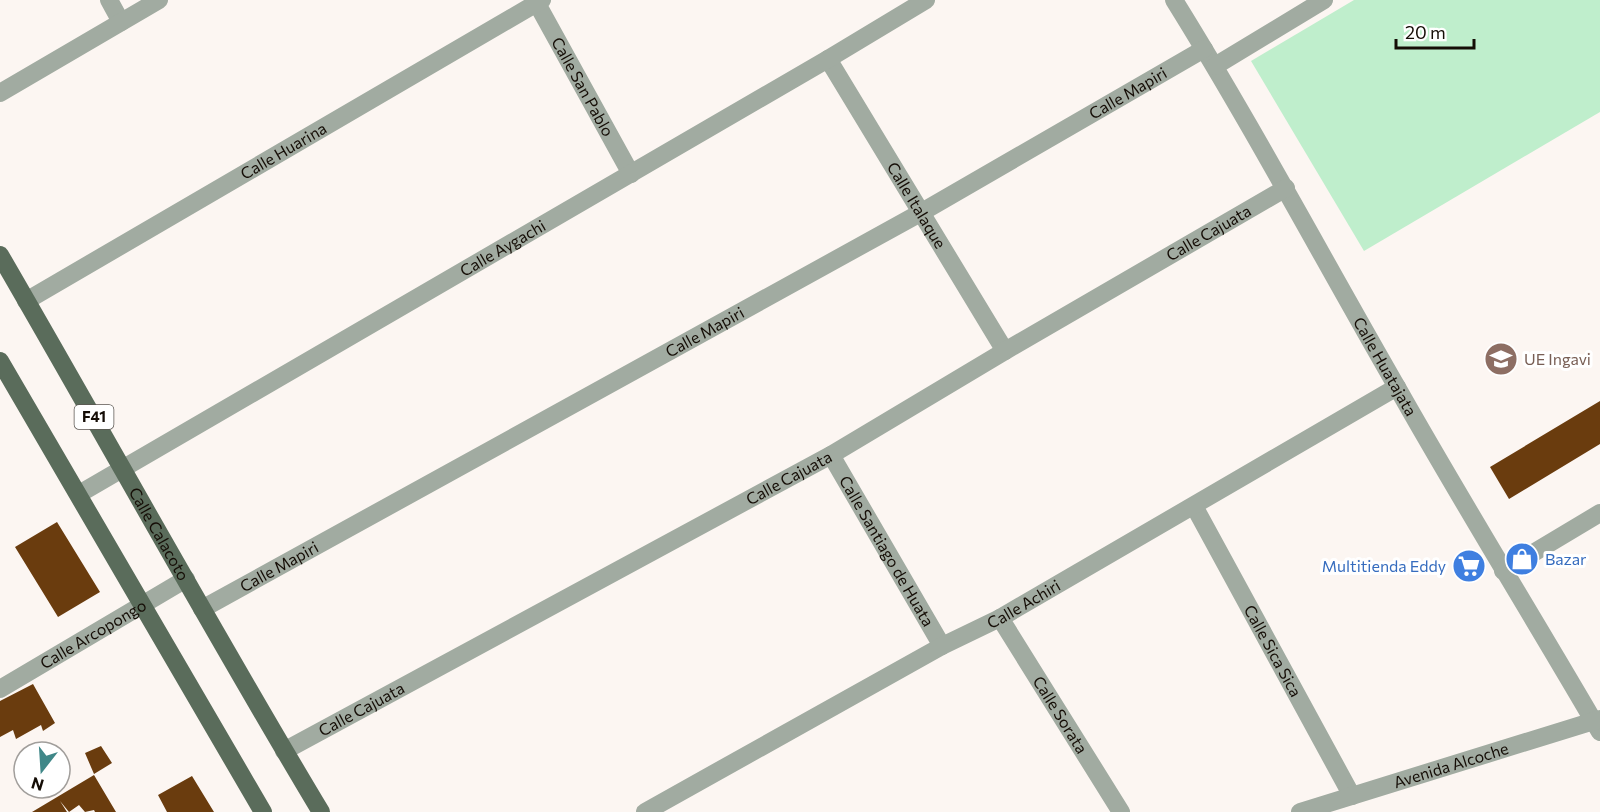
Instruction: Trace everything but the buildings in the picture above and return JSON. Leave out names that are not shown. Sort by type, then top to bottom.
[{"type":"main road","name":"Calle Calacoto","points":[[0,255],[321,812]]},
{"type":"main road","points":[[0,361],[262,812]]},
{"type":"street","points":[[109,0],[121,22]]},
{"type":"street","points":[[0,93],[159,0]]},
{"type":"street","name":"Calle Aygachi","points":[[78,494],[632,174],[926,0]]},
{"type":"street","name":"Calle Huatajata","points":[[1174,0],[1286,188],[1503,571],[1598,724]]},
{"type":"street","points":[[1215,66],[1324,0]]},
{"type":"street","name":"Calle San Pablo","points":[[538,1],[632,174]]},
{"type":"street","name":"Calle Huarina","points":[[26,301],[538,1]]},
{"type":"street","name":"Calle Mapiri","points":[[202,609],[922,212],[1204,49]]},
{"type":"street","name":"Calle Italaque","points":[[828,59],[1005,351]]},
{"type":"street","name":"Calle Cajuata","points":[[284,751],[831,455],[1286,188]]},
{"type":"street","name":"Calle Achiri","points":[[645,812],[942,646],[1000,618],[1397,387]]},
{"type":"street","name":"Calle Santiago de Huata","points":[[831,455],[942,646]]},
{"type":"street","name":"Calle Sica Sica","points":[[1194,506],[1352,796]]},
{"type":"street","points":[[1503,571],[1600,513]]},
{"type":"street","name":"Calle Arcopongo","points":[[0,689],[186,579]]},
{"type":"street","name":"Calle Sorata","points":[[1000,618],[1121,812]]},
{"type":"street","name":"Avenida Alcoche","points":[[1300,812],[1598,724]]},
{"type":"green space","points":[[1354,0],[1600,0],[1600,112],[1364,251],[1251,61]]},
{"type":"place","name":"UE Ingavi","points":[[1501,359]]},
{"type":"place","name":"Bazar","points":[[1522,559]]},
{"type":"place","name":"Multitienda Eddy","points":[[1469,566]]}]
